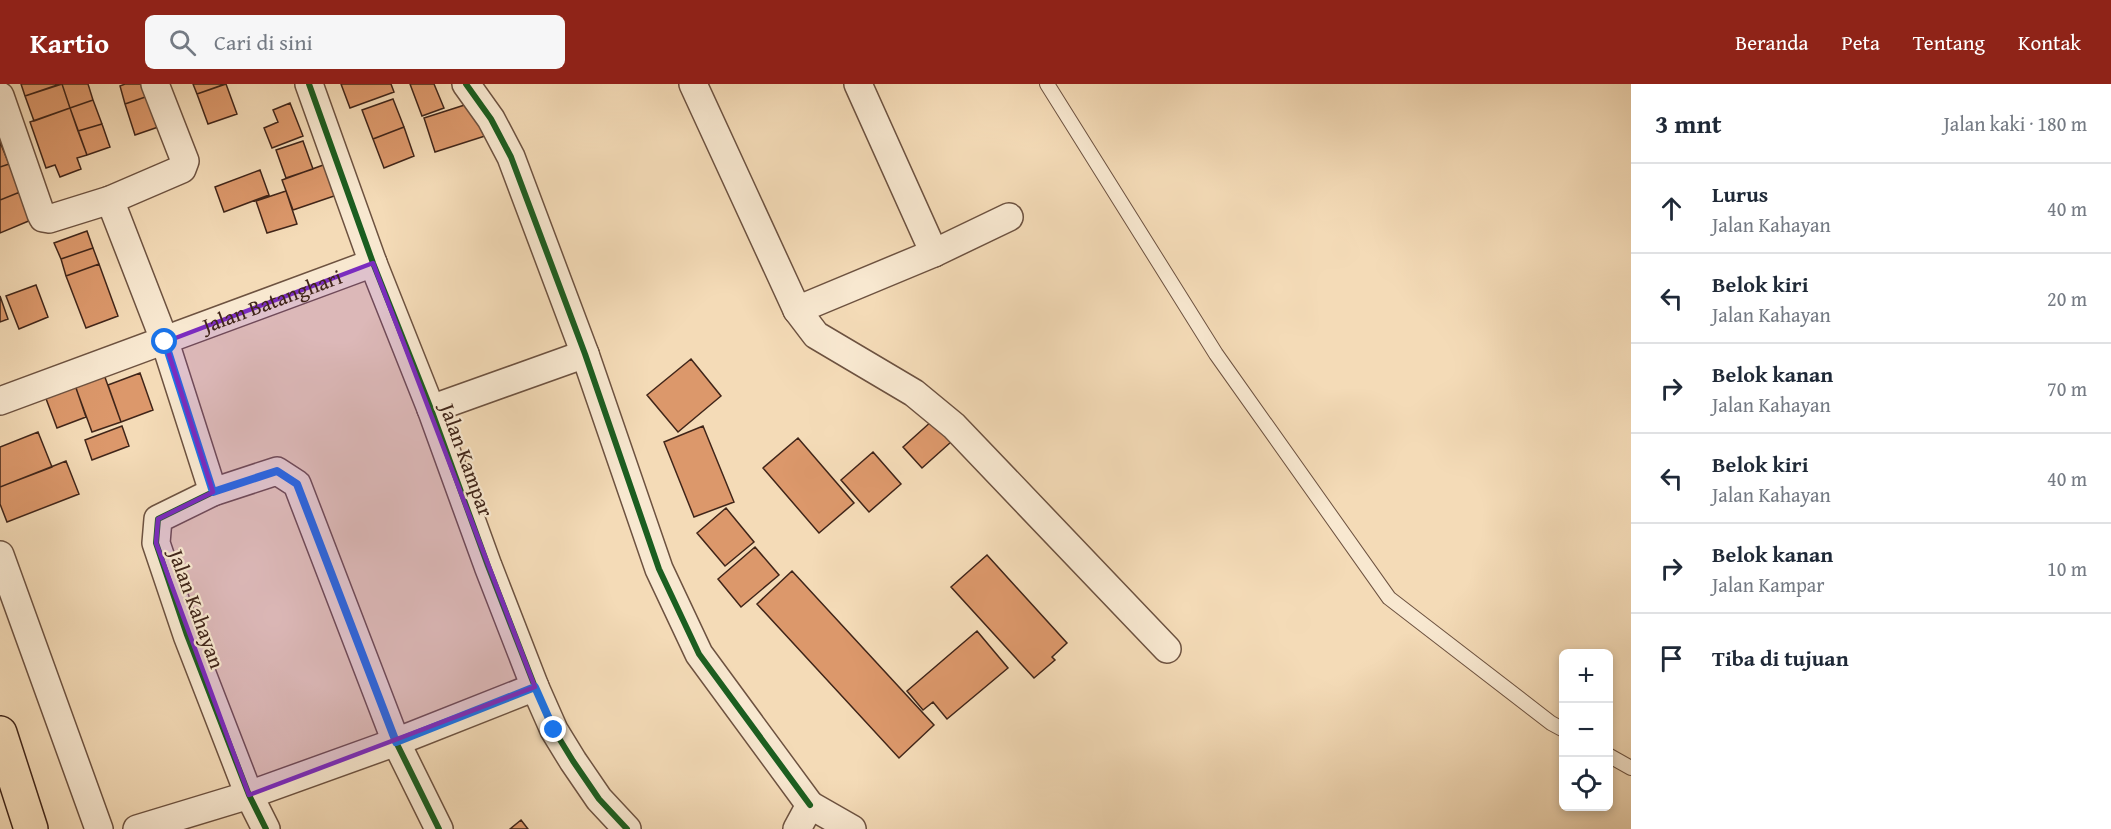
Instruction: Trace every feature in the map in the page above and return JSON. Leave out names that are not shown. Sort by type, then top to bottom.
[{"type":"highway","points":[[0,733],[32,829]]},
{"type":"street","points":[[0,96],[43,218],[52,219],[110,200],[177,173],[184,165],[185,161],[155,84]]},
{"type":"street","name":"Jalan Kampar","points":[[309,84],[373,263],[431,409],[535,687],[554,730],[573,761],[599,799],[627,829]]},
{"type":"street","points":[[466,84],[491,119],[511,156],[585,354],[659,570],[699,654],[810,805],[852,829]]},
{"type":"street","points":[[693,84],[797,310],[816,335],[914,393],[954,426],[1167,649]]},
{"type":"street","points":[[858,84],[934,253]]},
{"type":"street","points":[[110,200],[165,342],[213,492]]},
{"type":"street","points":[[797,310],[934,253],[1009,217]]},
{"type":"street","name":"Jalan Batanghari","points":[[0,402],[373,263]]},
{"type":"street","name":"Jalan Kampar","points":[[431,409],[585,354]]},
{"type":"street","name":"Jalan Kahayan","points":[[266,829],[249,795],[188,635],[156,543],[158,519],[213,492],[277,471],[297,484],[396,742],[439,829]]},
{"type":"street","points":[[0,555],[99,829]]},
{"type":"street","points":[[137,829],[249,795],[396,742],[535,687]]},
{"type":"street","points":[[797,829],[810,805]]},
{"type":"lane","points":[[1047,84],[1216,354],[1389,598],[1559,728]]},
{"type":"lane","points":[[1612,757],[1631,768]]},
{"type":"highlighted area","points":[[373,263],[535,687],[249,795],[156,543],[158,519],[213,492],[165,342]]},
{"type":"building","points":[[21,84],[60,84],[25,96]]},
{"type":"building","points":[[62,84],[88,84],[93,100],[70,108]]},
{"type":"building","points":[[62,84],[70,108],[34,121],[25,96]]},
{"type":"building","points":[[154,84],[157,93],[125,104],[120,86]]},
{"type":"building","points":[[193,84],[225,84],[197,94]]},
{"type":"building","points":[[226,84],[237,114],[208,124],[197,94]]},
{"type":"building","points":[[341,84],[391,84],[394,92],[350,108]]},
{"type":"building","points":[[410,84],[434,84],[444,108],[422,116]]},
{"type":"building","points":[[157,93],[167,124],[135,135],[125,104]]},
{"type":"building","points":[[393,99],[404,127],[373,139],[362,110]]},
{"type":"building","points":[[93,100],[102,124],[78,131],[70,108]]},
{"type":"building","points":[[474,102],[485,136],[435,152],[424,118]]},
{"type":"building","points":[[290,103],[303,136],[272,148],[264,128],[278,122],[273,110]]},
{"type":"building","points":[[70,108],[87,155],[77,158],[81,169],[60,177],[55,165],[46,168],[30,122]]},
{"type":"building","points":[[102,124],[110,147],[87,155],[78,131]]},
{"type":"building","points":[[404,127],[414,156],[384,168],[373,139]]},
{"type":"building","points":[[303,141],[313,169],[286,178],[276,150]]},
{"type":"building","points":[[0,142],[9,164],[0,167]]},
{"type":"building","points":[[9,164],[20,192],[0,200],[0,167]]},
{"type":"building","points":[[326,164],[337,195],[293,210],[282,180]]},
{"type":"building","points":[[260,170],[269,195],[224,212],[215,187]]},
{"type":"building","points":[[286,191],[297,224],[267,233],[256,201]]},
{"type":"building","points":[[20,192],[31,220],[0,233],[0,200]]},
{"type":"building","points":[[87,231],[93,248],[61,259],[54,243]]},
{"type":"building","points":[[93,248],[99,264],[66,276],[61,259]]},
{"type":"building","points":[[99,264],[118,316],[86,328],[66,276]]},
{"type":"building","points":[[36,285],[48,317],[19,329],[6,296]]},
{"type":"building","points":[[0,296],[8,319],[0,322]]},
{"type":"building","points":[[691,359],[721,396],[678,432],[647,395]]},
{"type":"building","points":[[102,369],[121,422],[92,432],[73,380]]},
{"type":"building","points":[[140,373],[153,410],[121,422],[108,385]]},
{"type":"building","points":[[75,385],[86,417],[57,428],[45,396]]},
{"type":"building","points":[[933,420],[951,442],[922,468],[903,447]]},
{"type":"building","points":[[122,426],[129,446],[92,460],[85,440]]},
{"type":"building","points":[[703,426],[734,502],[694,517],[664,442]]},
{"type":"building","points":[[38,432],[52,467],[0,487],[0,447]]},
{"type":"building","points":[[798,438],[854,503],[819,533],[763,468]]},
{"type":"building","points":[[873,452],[901,484],[869,512],[841,480]]},
{"type":"building","points":[[66,461],[79,494],[7,522],[0,504],[0,487]]},
{"type":"building","points":[[726,508],[754,542],[725,566],[697,533]]},
{"type":"building","points":[[755,547],[779,575],[741,607],[718,579]]},
{"type":"building","points":[[987,555],[1067,643],[1052,657],[1055,660],[1034,678],[951,587]]},
{"type":"building","points":[[792,571],[934,725],[899,758],[757,604]]},
{"type":"building","points":[[977,631],[1008,668],[947,719],[933,702],[923,710],[907,691]]},
{"type":"building","points":[[521,820],[528,829],[510,829]]},
{"type":"cycle path","points":[[309,84],[373,263],[431,409],[535,687],[554,730],[573,761],[599,799],[627,829]]},
{"type":"cycle path","points":[[466,84],[491,119],[511,157],[585,354],[659,569],[699,654],[810,805]]},
{"type":"cycle path","points":[[266,829],[249,795],[187,635],[156,543],[158,519],[213,492],[277,471],[297,484],[396,742],[439,829]]},
{"type":"route","points":[[165,342],[213,492],[277,471],[297,484],[396,742],[535,687],[554,730]]}]
